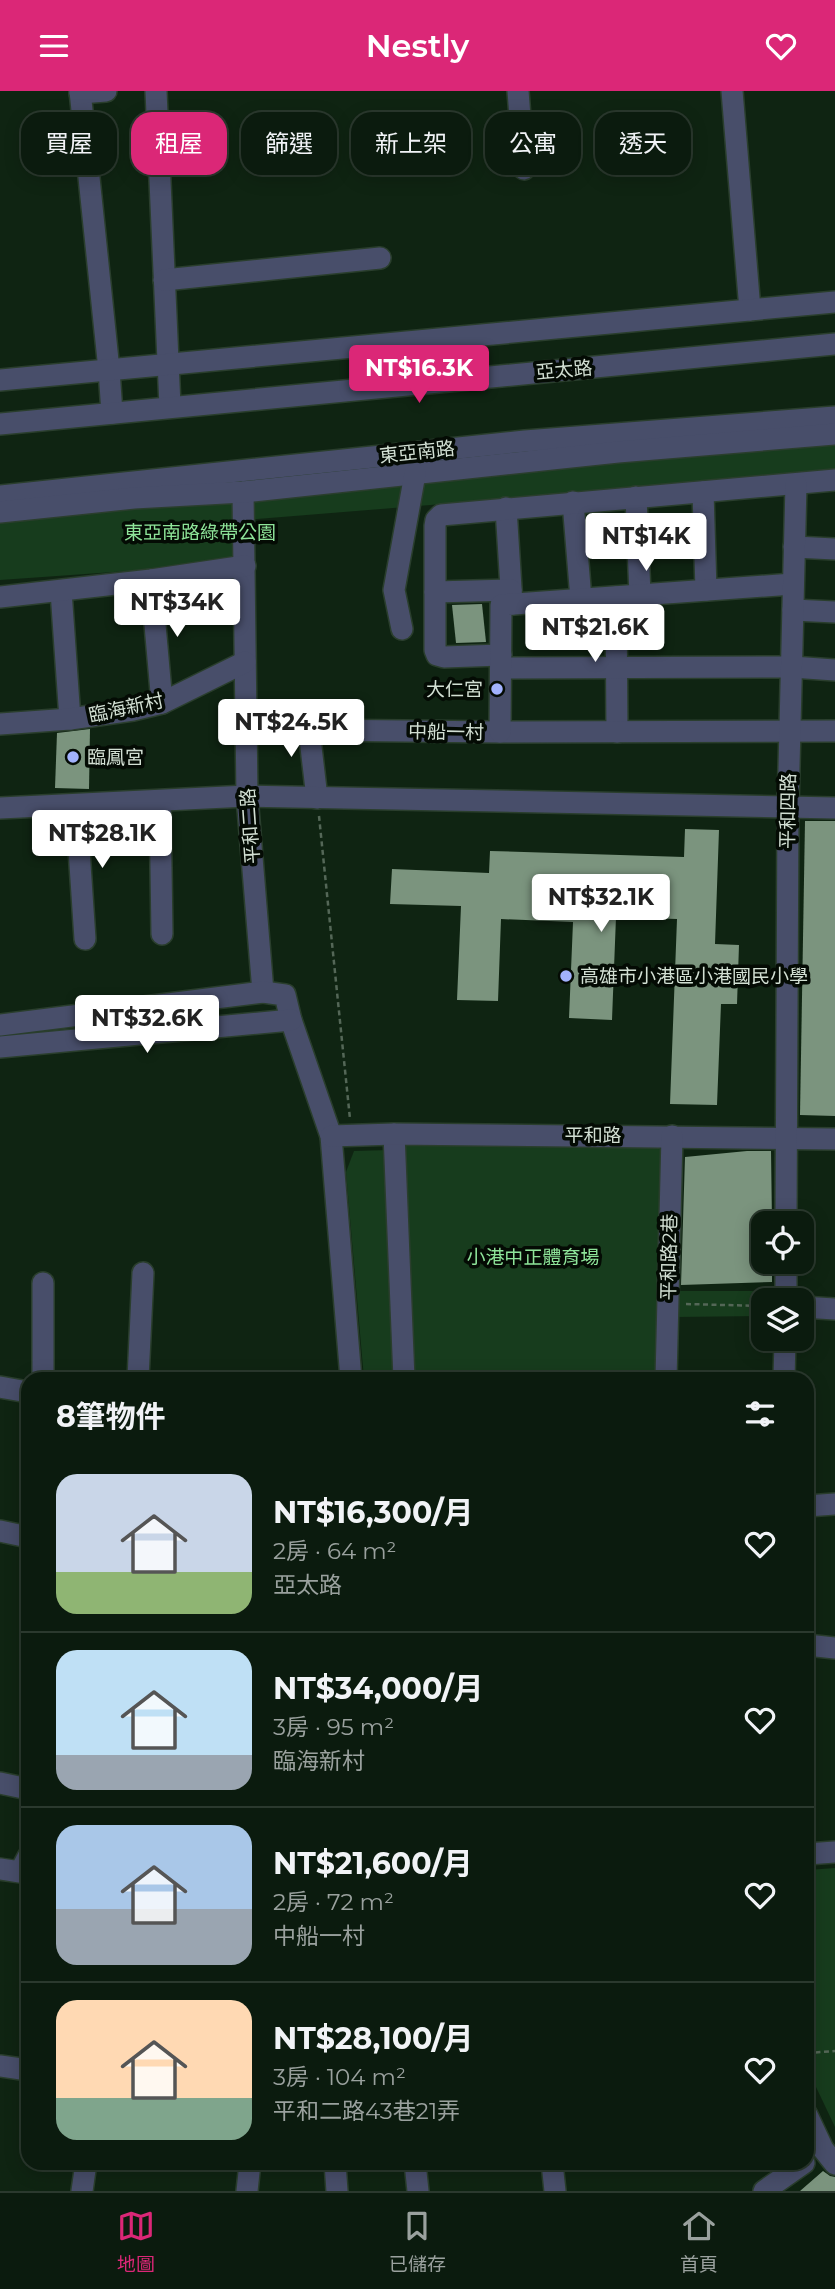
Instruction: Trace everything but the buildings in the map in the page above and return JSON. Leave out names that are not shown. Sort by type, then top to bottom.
[{"type":"street","points":[[106,91],[80,92],[112,413]]},
{"type":"street","points":[[156,91],[170,406]]},
{"type":"street","points":[[518,91],[520,112]]},
{"type":"street","points":[[732,91],[750,310]]},
{"type":"street","points":[[164,280],[380,258]]},
{"type":"street","points":[[0,380],[835,302]]},
{"type":"street","name":"亞太路","points":[[0,423],[835,344]]},
{"type":"street","name":"東亞南路","points":[[0,496],[525,441],[835,417]]},
{"type":"street","name":"東亞南路","points":[[0,512],[134,498],[243,492],[618,452],[835,434]]},
{"type":"street","points":[[402,629],[394,590],[415,474]]},
{"type":"street","points":[[835,481],[448,513],[436,520],[435,592],[435,650],[437,655],[443,657],[616,668],[792,667],[835,670]]},
{"type":"street","name":"平和四路","points":[[786,1211],[788,807],[796,484]]},
{"type":"street","name":"平和二路","points":[[243,492],[247,796],[263,992]]},
{"type":"street","points":[[703,492],[706,590]]},
{"type":"street","points":[[636,497],[640,595]]},
{"type":"street","points":[[573,502],[581,599]]},
{"type":"street","name":"中船一村","points":[[500,733],[501,605],[511,597],[506,508]]},
{"type":"street","points":[[794,547],[835,549]]},
{"type":"street","points":[[0,597],[245,566]]},
{"type":"street","points":[[151,580],[162,703]]},
{"type":"street","points":[[435,592],[581,599],[793,584]]},
{"type":"street","points":[[61,591],[70,719]]},
{"type":"street","points":[[616,597],[617,731]]},
{"type":"street","points":[[793,610],[835,612]]},
{"type":"street","name":"臨海新村","points":[[0,724],[70,719],[162,703],[245,661]]},
{"type":"street","name":"中船一村","points":[[317,798],[307,722],[500,733],[835,731]]},
{"type":"street","points":[[0,808],[247,796],[835,808]]},
{"type":"street","points":[[160,801],[162,934]]},
{"type":"street","points":[[76,805],[85,939]]},
{"type":"street","points":[[0,1024],[263,992],[285,995],[291,1020],[341,1135],[351,1372]]},
{"type":"street","points":[[0,1047],[291,1020]]},
{"type":"street","points":[[394,1134],[404,1372]]},
{"type":"street","name":"平和路","points":[[341,1135],[835,1139]]},
{"type":"street","name":"平和路2巷","points":[[666,1372],[672,1136]]},
{"type":"street","points":[[138,1372],[143,1273]]},
{"type":"street","points":[[43,1283],[43,1372]]},
{"type":"street","points":[[814,1308],[835,1309]]},
{"type":"street","points":[[784,1372],[785,1351]]},
{"type":"street","points":[[0,1387],[21,1391]]},
{"type":"street","points":[[814,1506],[835,1504]]},
{"type":"street","points":[[0,1531],[21,1536]]},
{"type":"street","points":[[814,1646],[835,1648]]},
{"type":"street","points":[[0,1783],[21,1788]]},
{"type":"street","points":[[814,1854],[835,1852]]},
{"type":"street","points":[[0,1869],[21,1869]]},
{"type":"street","points":[[0,2066],[21,2069]]},
{"type":"street","points":[[82,2191],[85,2170]]},
{"type":"street","points":[[247,2191],[249,2170]]},
{"type":"street","points":[[336,2170],[337,2191]]},
{"type":"street","points":[[416,2170],[418,2191]]},
{"type":"street","points":[[553,2170],[555,2191]]},
{"type":"street","points":[[764,2191],[799,2170]]},
{"type":"path","points":[[317,798],[341,1135]]},
{"type":"path","points":[[668,1303],[751,1306]]},
{"type":"path","points":[[814,2052],[835,2051]]},
{"type":"green space","name":"東亞南路綠帶公園","points":[[835,445],[835,472],[246,520],[245,493]]},
{"type":"green space","name":"東亞南路綠帶公園","points":[[242,494],[242,563],[0,580],[0,520]]},
{"type":"green space","name":"小港中正體育場","points":[[400,1136],[666,1137],[660,1372],[407,1372]]},
{"type":"green space","points":[[389,1150],[398,1372],[363,1372],[346,1172],[354,1151]]},
{"type":"green space","points":[[675,1291],[751,1291],[751,1316],[675,1317]]},
{"type":"green space","points":[[835,1868],[835,2127],[814,2083],[814,1870]]},
{"type":"place","name":"大仁宮","points":[[497,689]]},
{"type":"place","name":"臨鳳宮","points":[[73,757]]},
{"type":"place","name":"高雄市小港區小港國民小學","points":[[566,976]]}]
